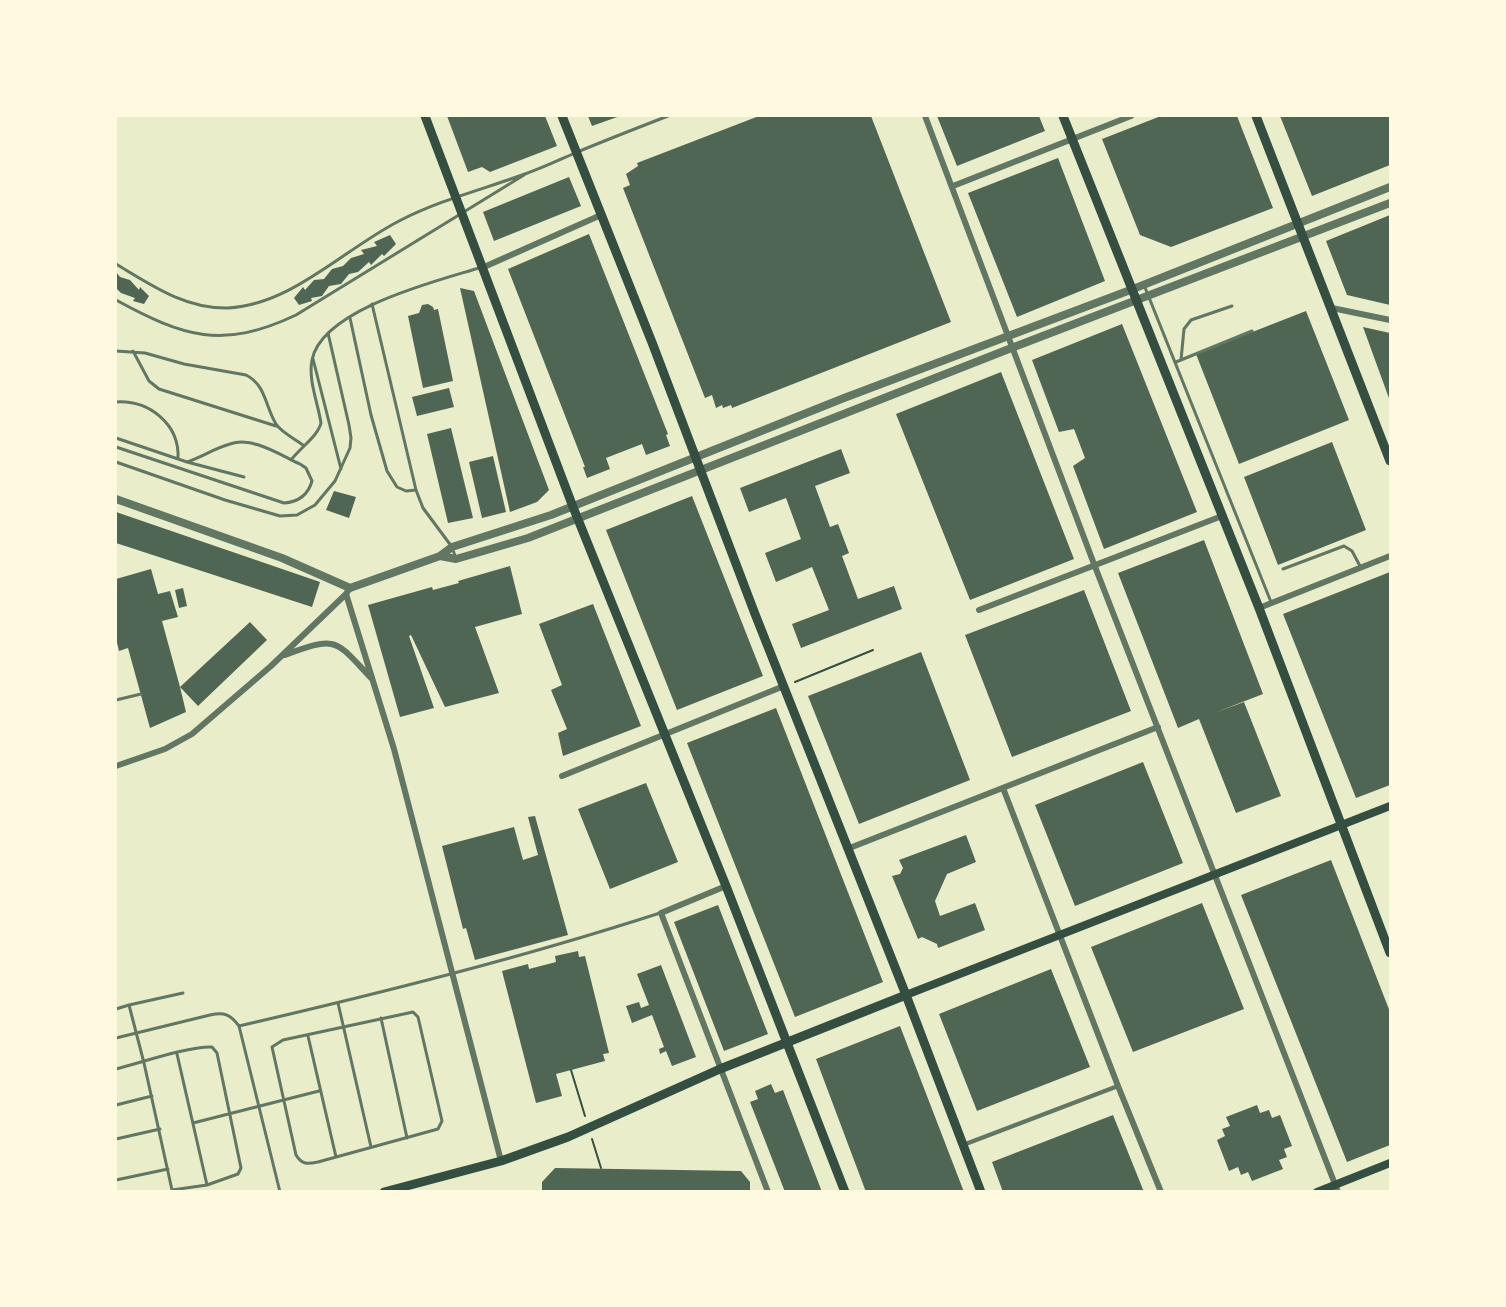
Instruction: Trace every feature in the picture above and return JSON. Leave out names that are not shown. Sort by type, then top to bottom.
[{"type":"main road","points":[[425,116],[573,507],[726,886],[845,1191]]},
{"type":"main road","points":[[562,116],[981,1191]]},
{"type":"main road","points":[[1064,116],[1259,608],[1390,954]]},
{"type":"main road","points":[[1256,116],[1390,461]]},
{"type":"main road","points":[[384,1191],[501,1161],[568,1137],[787,1041],[1390,806]]},
{"type":"main road","points":[[1317,1191],[1337,1188],[1390,1163]]},
{"type":"street","points":[[925,116],[1095,564],[1337,1188]]},
{"type":"street","points":[[953,186],[1131,116]]},
{"type":"street","points":[[116,766],[165,749],[192,734],[281,657],[348,591],[440,556],[452,547],[573,507],[844,398],[1132,289],[1390,187]]},
{"type":"street","points":[[440,556],[456,559],[528,538],[1014,347],[1390,203]]},
{"type":"street","points":[[484,267],[601,215]]},
{"type":"street","points":[[1332,308],[1390,320]]},
{"type":"street","points":[[116,499],[282,558],[348,591],[453,974],[501,1161]]},
{"type":"street","points":[[979,610],[1222,516]]},
{"type":"street","points":[[1259,608],[1390,556]]},
{"type":"street","points":[[281,657],[316,644],[333,644],[346,650],[374,682]]},
{"type":"street","points":[[562,776],[784,686]]},
{"type":"street","points":[[847,849],[1158,727]]},
{"type":"street","points":[[1003,788],[1161,1191]]},
{"type":"street","points":[[726,886],[661,913],[768,1191]]},
{"type":"street","points":[[963,1144],[1118,1086]]},
{"type":"lane","points":[[116,264],[174,297],[192,303],[211,308],[248,305],[278,296],[401,220],[456,197],[525,174],[668,116]]},
{"type":"lane","points":[[116,300],[150,319],[192,334],[233,335],[273,326],[296,315],[525,174]]},
{"type":"lane","points":[[291,460],[303,445],[317,434],[321,423],[312,378],[312,358],[316,348],[328,333],[372,304],[394,294],[484,267]]},
{"type":"lane","points":[[1144,284],[1271,603]]},
{"type":"lane","points":[[372,304],[416,490],[432,522],[452,547],[456,559]]},
{"type":"lane","points":[[1181,360],[1184,329],[1187,324],[1191,320],[1232,306]]},
{"type":"lane","points":[[350,318],[371,415],[387,471],[397,486],[406,491],[416,490]]},
{"type":"lane","points":[[1176,362],[1252,331]]},
{"type":"lane","points":[[116,462],[225,500],[280,516],[289,517],[309,510],[335,481],[347,457],[351,438],[328,333]]},
{"type":"lane","points":[[116,351],[133,351],[184,364],[237,372],[254,379],[262,390],[277,426]]},
{"type":"lane","points":[[133,351],[149,381],[159,389],[277,426],[303,445]]},
{"type":"lane","points":[[312,358],[341,469]]},
{"type":"lane","points":[[116,402],[134,404],[160,415],[174,433],[178,459]]},
{"type":"lane","points":[[116,438],[187,462],[244,477]]},
{"type":"lane","points":[[116,447],[284,503],[292,502],[308,493],[312,481],[306,468],[259,445],[237,442],[187,462]]},
{"type":"lane","points":[[1283,569],[1344,546],[1352,551],[1361,568]]},
{"type":"lane","points":[[116,700],[141,694]]},
{"type":"lane","points":[[239,1026],[453,974],[559,945],[661,913]]},
{"type":"lane","points":[[116,1009],[183,993]]},
{"type":"lane","points":[[338,1003],[372,1148]]},
{"type":"lane","points":[[116,1069],[144,1063],[177,1053],[212,1047],[217,1053],[230,1113],[241,1168],[238,1174],[207,1185],[172,1190],[160,1129],[144,1063],[137,1034],[129,1005]]},
{"type":"lane","points":[[413,1012],[418,1017],[442,1121],[438,1129],[311,1164],[300,1161],[296,1155],[282,1099],[272,1047],[283,1040],[381,1018],[413,1012]]},
{"type":"lane","points":[[116,1038],[216,1014],[231,1016],[239,1026],[280,1191]]},
{"type":"lane","points":[[381,1018],[407,1138]]},
{"type":"lane","points":[[308,1036],[336,1157]]},
{"type":"lane","points":[[177,1053],[207,1185]]},
{"type":"lane","points":[[193,1123],[319,1091]]},
{"type":"lane","points":[[116,1105],[152,1096]]},
{"type":"lane","points":[[116,1139],[160,1129]]},
{"type":"lane","points":[[116,1180],[168,1169]]},
{"type":"path","points":[[784,686],[873,650]]},
{"type":"building","points":[[447,116],[545,116],[557,146],[490,172],[482,167],[468,172]]},
{"type":"building","points":[[588,116],[620,116],[592,126]]},
{"type":"building","points":[[759,116],[871,116],[951,322],[732,408],[731,405],[723,408],[722,405],[716,408],[712,395],[705,398],[623,188],[630,185],[626,174],[638,166],[637,163]]},
{"type":"building","points":[[937,116],[1039,116],[1045,131],[957,166]]},
{"type":"building","points":[[1161,116],[1237,116],[1273,208],[1171,247],[1140,235],[1102,139]]},
{"type":"building","points":[[1280,116],[1390,116],[1390,165],[1312,196]]},
{"type":"building","points":[[1058,158],[1105,281],[1017,317],[968,193]]},
{"type":"building","points":[[569,177],[581,206],[494,241],[483,212]]},
{"type":"building","points":[[1390,215],[1390,305],[1347,295],[1326,241]]},
{"type":"building","points":[[589,234],[668,434],[666,435],[670,446],[646,455],[642,444],[606,458],[610,469],[587,478],[583,467],[585,467],[508,269]]},
{"type":"building","points":[[390,235],[396,244],[371,265],[369,262],[358,272],[349,274],[341,284],[329,286],[322,296],[311,298],[312,301],[299,305],[294,298],[303,287],[305,290],[314,280],[324,279],[332,269],[343,266],[351,258],[364,254],[361,250],[377,246],[374,242]]},
{"type":"building","points":[[116,272],[120,277],[130,280],[139,290],[140,287],[149,296],[144,304],[133,301],[135,298],[121,293],[116,288]]},
{"type":"building","points":[[460,288],[474,291],[549,490],[537,502],[510,512]]},
{"type":"building","points":[[428,304],[434,310],[438,309],[453,381],[423,388],[408,316],[419,313],[422,305]]},
{"type":"building","points":[[1306,311],[1349,420],[1239,464],[1196,354]]},
{"type":"building","points":[[1122,324],[1197,512],[1104,549],[1073,466],[1085,458],[1074,429],[1059,432],[1032,360]]},
{"type":"building","points":[[1363,327],[1390,333],[1390,401]]},
{"type":"building","points":[[1001,372],[1074,559],[970,600],[896,414]]},
{"type":"building","points":[[449,388],[454,407],[417,416],[412,397]]},
{"type":"building","points":[[451,428],[473,518],[448,523],[427,434]]},
{"type":"building","points":[[1332,442],[1366,530],[1278,565],[1244,477]]},
{"type":"building","points":[[841,449],[850,473],[815,486],[830,527],[838,524],[849,553],[842,556],[858,599],[894,586],[902,609],[801,648],[792,624],[829,610],[812,567],[776,582],[765,553],[801,539],[786,498],[749,512],[740,488]]},
{"type":"building","points":[[493,456],[506,512],[482,518],[469,462]]},
{"type":"building","points":[[334,491],[356,497],[349,518],[326,510]]},
{"type":"building","points":[[692,496],[763,676],[677,710],[606,530]]},
{"type":"building","points":[[116,512],[320,582],[312,607],[116,543]]},
{"type":"building","points":[[1204,540],[1263,694],[1214,713],[1244,702],[1281,796],[1236,813],[1199,719],[1178,728],[1118,573]]},
{"type":"building","points":[[510,566],[522,614],[475,627],[499,693],[445,707],[411,635],[409,636],[434,708],[400,717],[368,605],[432,587],[433,590],[459,583],[458,581]]},
{"type":"building","points":[[151,569],[158,594],[170,591],[178,617],[162,621],[186,712],[150,728],[128,648],[119,651],[116,638],[116,579]]},
{"type":"building","points":[[1390,572],[1390,785],[1356,798],[1283,614]]},
{"type":"building","points":[[183,588],[187,606],[179,608],[175,590]]},
{"type":"building","points":[[1084,590],[1131,711],[1012,757],[965,635]]},
{"type":"building","points":[[593,604],[641,726],[563,756],[558,733],[567,729],[551,690],[562,685],[539,624]]},
{"type":"building","points":[[250,622],[267,640],[198,706],[180,687]]},
{"type":"building","points":[[921,652],[970,780],[859,824],[808,696]]},
{"type":"building","points":[[776,708],[883,982],[795,1017],[687,743]]},
{"type":"building","points":[[1143,762],[1183,863],[1075,906],[1035,805]]},
{"type":"building","points":[[646,783],[678,862],[610,889],[578,809]]},
{"type":"building","points":[[535,816],[568,935],[475,960],[466,928],[463,929],[442,846],[514,827],[523,860],[538,855],[528,817]]},
{"type":"building","points":[[966,835],[976,862],[947,874],[935,901],[940,916],[975,903],[985,930],[938,948],[937,944],[922,937],[918,939],[892,876],[900,874],[903,868],[899,860]]},
{"type":"building","points":[[1331,860],[1390,1012],[1390,1145],[1347,1162],[1241,895]]},
{"type":"building","points":[[1202,903],[1244,1009],[1133,1052],[1091,947]]},
{"type":"building","points":[[718,905],[768,1034],[724,1051],[674,922]]},
{"type":"building","points":[[578,951],[579,957],[585,956],[609,1053],[603,1054],[605,1061],[556,1074],[562,1096],[536,1103],[502,971],[528,964],[529,969],[556,962],[555,956]]},
{"type":"building","points":[[661,965],[696,1057],[672,1066],[666,1051],[660,1054],[659,1049],[664,1047],[652,1015],[632,1023],[626,1006],[639,1002],[641,1008],[649,1005],[637,974]]},
{"type":"building","points":[[1051,969],[1090,1067],[977,1111],[939,1014]]},
{"type":"building","points":[[900,1026],[964,1192],[866,1192],[816,1059]]},
{"type":"building","points":[[771,1084],[775,1093],[783,1090],[822,1192],[785,1192],[750,1102],[758,1099],[755,1091]]},
{"type":"building","points":[[1257,1105],[1260,1113],[1269,1110],[1272,1118],[1280,1115],[1292,1146],[1284,1149],[1287,1157],[1279,1160],[1283,1169],[1252,1181],[1248,1172],[1241,1175],[1238,1167],[1229,1171],[1217,1140],[1225,1136],[1222,1129],[1230,1126],[1226,1117]]},
{"type":"building","points":[[1113,1115],[1144,1192],[1003,1192],[992,1162]]},
{"type":"building","points":[[555,1168],[741,1171],[750,1182],[750,1192],[542,1192],[542,1182]]}]
